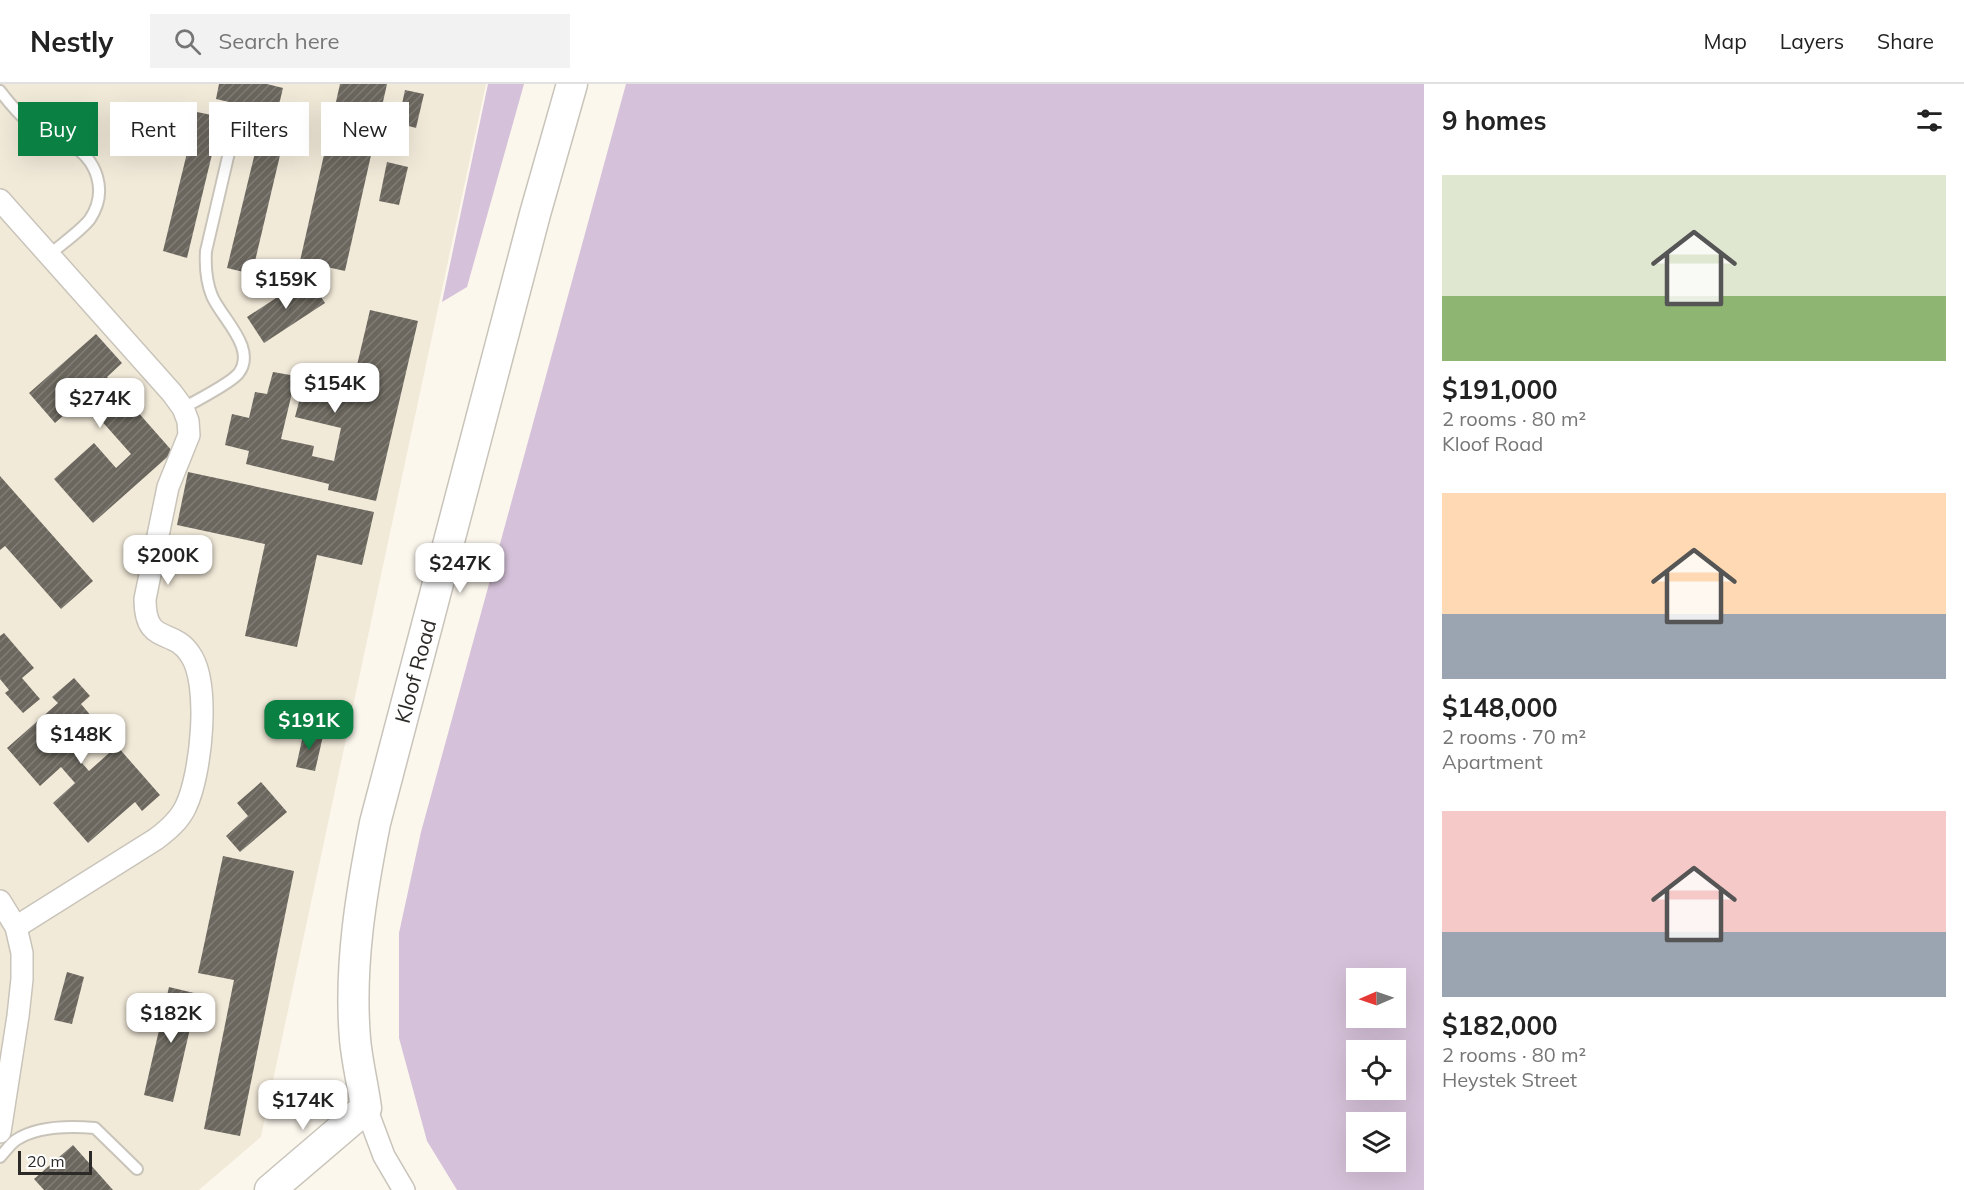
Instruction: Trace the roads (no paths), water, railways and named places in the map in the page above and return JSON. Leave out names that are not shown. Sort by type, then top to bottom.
[{"type":"street","name":"Kloof Road","points":[[404,1190],[384,1156],[366,1108],[355,1040],[353,986],[356,934],[365,874],[375,823],[535,214],[572,84]]},
{"type":"street","points":[[0,200],[172,393],[183,408],[188,420],[189,435],[168,487],[146,599],[145,615],[150,626],[159,634],[179,644],[190,653],[200,678],[202,738],[196,779],[186,806],[172,826],[156,839],[16,927]]},
{"type":"street","points":[[0,901],[16,927],[22,953],[22,979],[0,1132]]},
{"type":"street","points":[[270,1190],[366,1108]]},
{"type":"lane","points":[[0,92],[33,127],[71,145],[88,158],[98,174],[100,191],[89,220],[48,256]]},
{"type":"lane","points":[[183,408],[236,376],[243,365],[244,352],[212,297],[205,268],[206,251],[228,156]]},
{"type":"lane","points":[[0,1157],[16,1140],[34,1133],[63,1126],[95,1128],[137,1169]]}]
